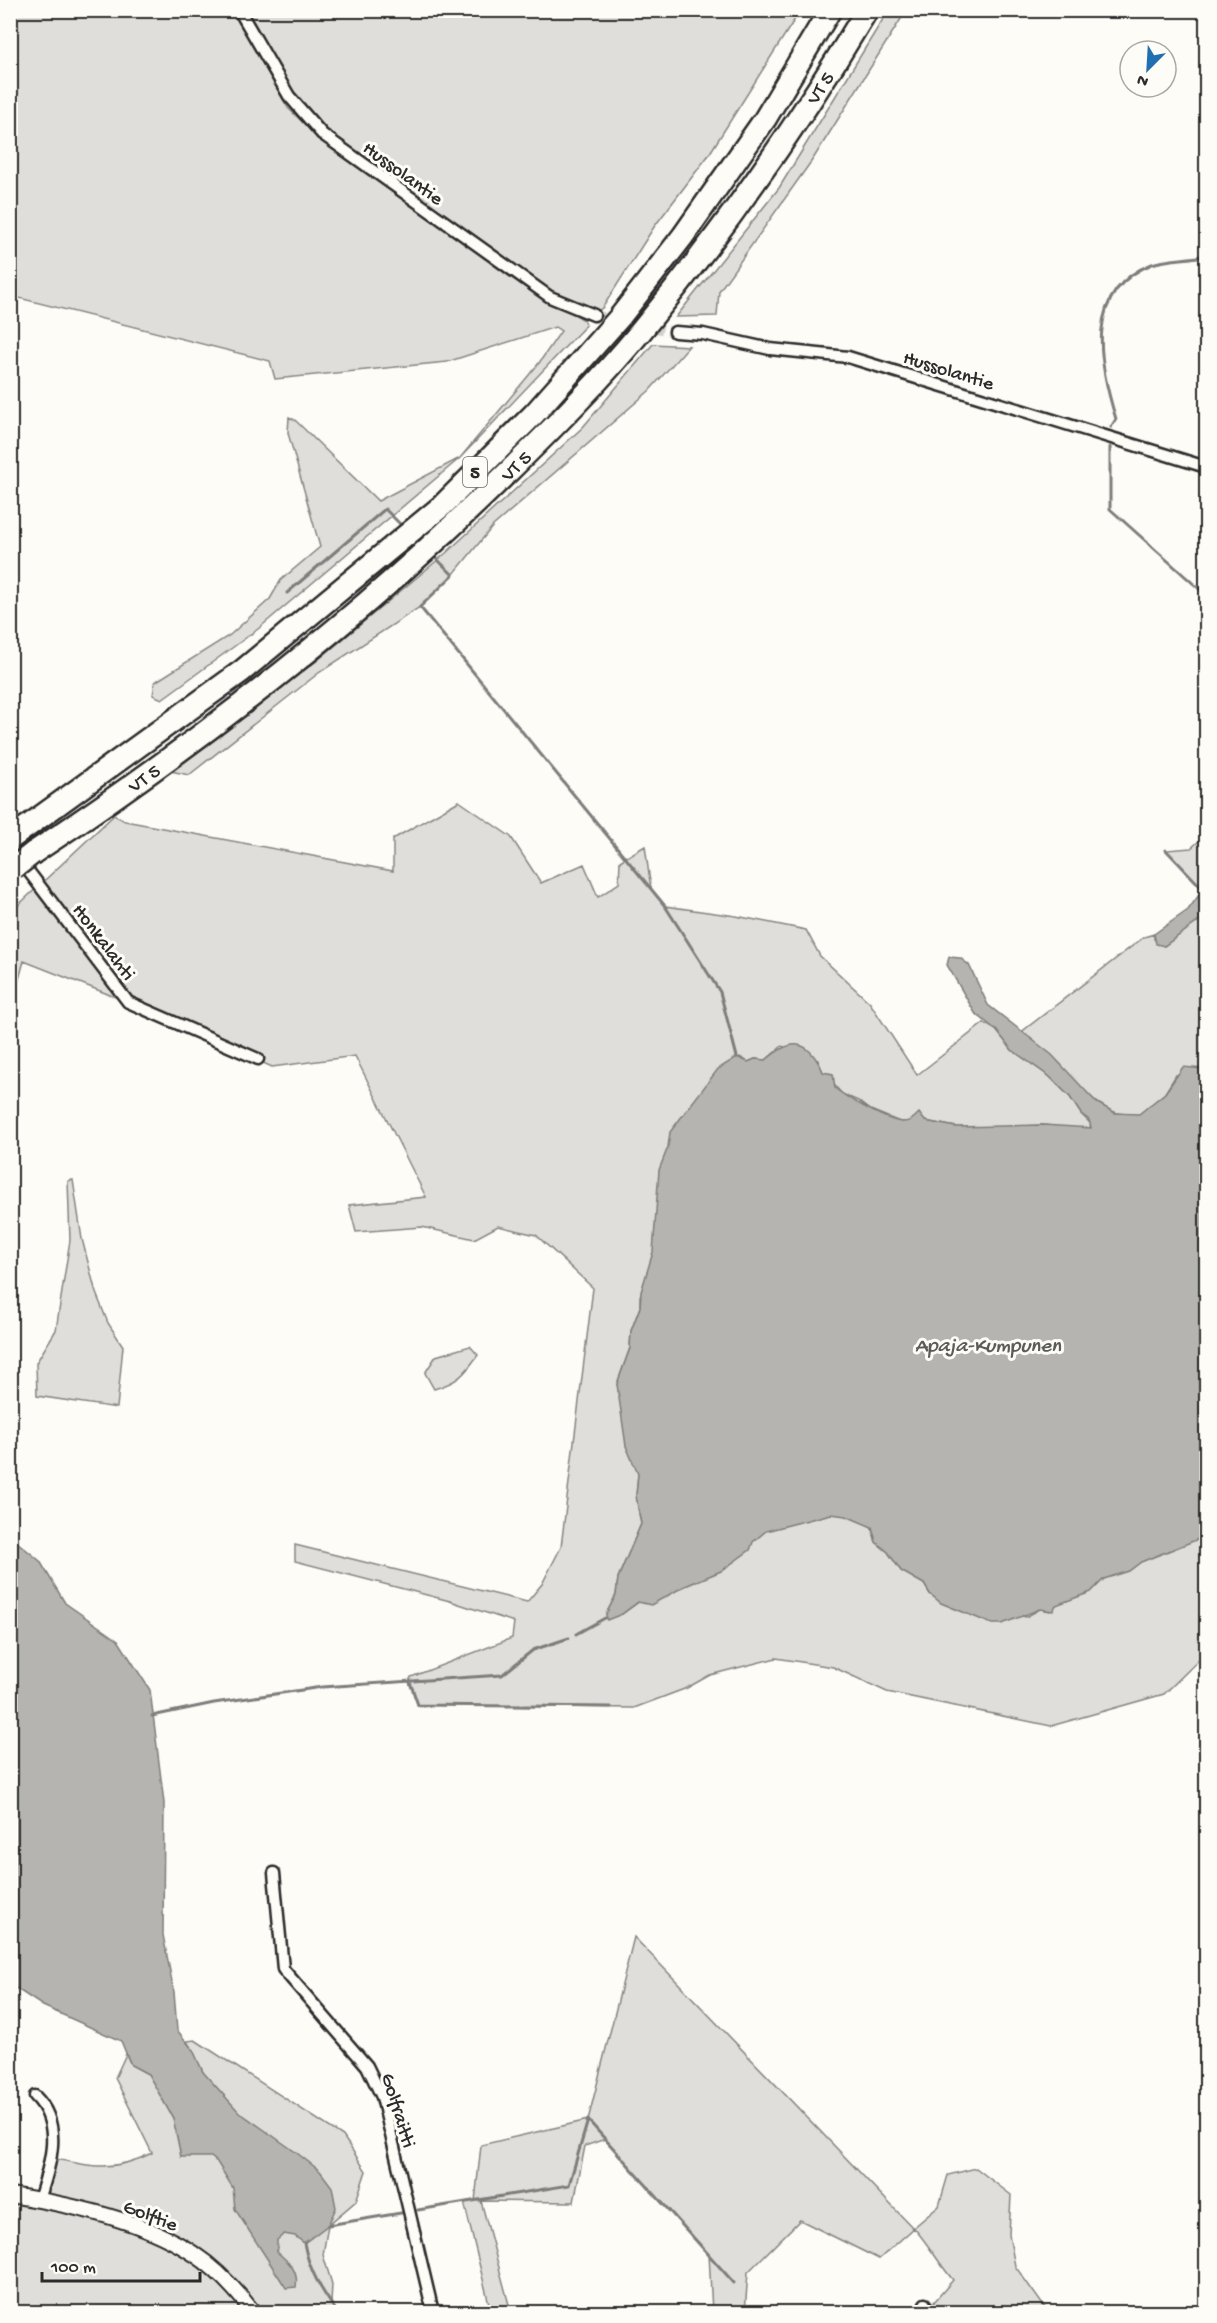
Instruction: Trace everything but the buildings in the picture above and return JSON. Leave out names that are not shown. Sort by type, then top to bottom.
[{"type":"highway","name":"VT 5","points":[[12,852],[242,671],[443,505],[534,414],[620,318],[683,236],[765,119],[830,10]]},
{"type":"highway","name":"VT 5","points":[[12,852],[33,853],[93,813],[277,678],[438,541],[558,423],[640,332],[712,243],[766,168],[867,10]]},
{"type":"street","name":"Hussolantie","points":[[239,10],[290,96],[322,134],[550,297],[594,315]]},
{"type":"street","name":"Hussolantie","points":[[675,332],[703,334],[768,348],[848,357],[1206,467]]},
{"type":"street","name":"Honkalahti","points":[[12,852],[128,1002],[258,1059]]},
{"type":"street","name":"Golfraitti","points":[[274,1873],[283,1969],[367,2066],[382,2097],[433,2313]]},
{"type":"street","points":[[35,2096],[45,2105],[52,2127],[52,2158],[39,2200]]},
{"type":"street","name":"Golftie","points":[[10,2195],[39,2200],[132,2225],[194,2254],[221,2276],[253,2313]]},
{"type":"shaded area","points":[[10,11],[233,11],[288,108],[319,138],[488,259],[584,320],[586,325],[460,458],[539,363],[561,331],[555,327],[447,362],[275,379],[270,361],[11,296]]},
{"type":"shaded area","points":[[239,11],[800,11],[708,156],[654,227],[603,307],[594,315],[550,297],[322,134],[289,96]]},
{"type":"shaded area","points":[[888,11],[906,11],[813,159],[719,291],[717,316],[676,317],[779,188]]},
{"type":"shaded area","points":[[653,344],[689,346],[649,391],[493,526],[453,575],[420,607],[320,672],[189,775],[171,771],[318,660],[446,553],[583,427]]},
{"type":"shaded area","points":[[289,417],[295,420],[378,501],[460,458],[258,629],[162,699],[153,695],[155,682],[230,635],[270,599],[281,580],[320,547],[288,433]]},
{"type":"shaded area","points":[[459,801],[511,837],[541,883],[584,864],[598,897],[619,883],[620,861],[645,846],[651,889],[665,906],[736,916],[806,930],[820,956],[870,1003],[917,1075],[984,1023],[996,1030],[1012,1050],[1050,1077],[1070,1097],[1081,1114],[1092,1125],[1087,1130],[1043,1125],[981,1128],[956,1127],[925,1121],[900,1122],[868,1109],[858,1101],[842,1094],[823,1072],[818,1060],[782,1046],[766,1060],[755,1059],[748,1062],[740,1057],[640,1296],[640,1307],[631,1331],[630,1348],[617,1384],[638,1474],[636,1496],[641,1524],[618,1578],[616,1595],[606,1614],[622,1614],[728,1538],[832,1505],[872,1527],[876,1542],[888,1552],[901,1571],[924,1584],[930,1594],[1026,1617],[1040,1609],[1050,1611],[1206,1463],[1206,1653],[1164,1694],[1051,1726],[887,1692],[833,1667],[776,1658],[710,1675],[687,1688],[634,1708],[418,1705],[409,1682],[411,1677],[512,1638],[514,1622],[450,1601],[295,1561],[295,1545],[527,1602],[542,1584],[561,1547],[593,1288],[536,1235],[498,1226],[474,1239],[422,1227],[356,1232],[349,1205],[426,1197],[355,1056],[272,1067],[128,1002],[24,961],[11,1008],[11,912],[114,815],[125,821],[393,871],[393,839]]},
{"type":"shaded area","points":[[1206,835],[1206,890],[1202,891],[1201,886],[1166,850],[1191,848]]},
{"type":"shaded area","points":[[1206,916],[1206,1064],[1203,1069],[1176,1075],[1165,1093],[1139,1115],[1125,1115],[1101,1105],[1050,1054],[1020,1033],[1144,937],[1154,934],[1154,939],[1164,946]]},
{"type":"shaded area","points":[[73,1180],[82,1239],[96,1293],[108,1323],[123,1346],[117,1408],[37,1396],[36,1363],[56,1330],[70,1240],[68,1181]]},
{"type":"shaded area","points":[[470,1346],[478,1355],[469,1368],[449,1384],[434,1389],[425,1373],[436,1356]]},
{"type":"shaded area","points":[[634,1937],[913,2228],[939,2206],[948,2175],[976,2168],[1011,2195],[1009,2235],[1015,2266],[1048,2312],[933,2312],[934,2302],[953,2280],[914,2228],[879,2259],[800,2220],[748,2272],[745,2312],[712,2312],[709,2254],[605,2139],[585,2146],[574,2202],[481,2201],[511,2312],[491,2312],[464,2202],[475,2201],[481,2145],[588,2120]]},
{"type":"shaded area","points":[[195,2040],[343,2136],[366,2171],[356,2201],[328,2225],[323,2255],[332,2284],[331,2304],[336,2312],[11,2312],[10,2195],[39,2200],[52,2158],[103,2166],[126,2163],[152,2153],[115,2078],[126,2054],[131,2065],[148,2074],[173,2118],[203,2072],[187,2041]]},
{"type":"water","points":[[1206,890],[1206,916],[1164,946],[1156,944],[1154,934],[1188,910],[1202,891]]},
{"type":"water","name":"Apaja-Kumpunen","points":[[949,957],[960,958],[969,965],[988,1005],[1052,1055],[1097,1103],[1115,1113],[1139,1114],[1165,1093],[1183,1067],[1203,1069],[1206,1064],[1206,1536],[1141,1562],[1129,1571],[1104,1579],[1091,1592],[1056,1605],[1053,1611],[1040,1609],[1002,1624],[992,1624],[941,1603],[930,1594],[924,1584],[901,1571],[888,1552],[876,1542],[872,1527],[846,1516],[831,1514],[766,1531],[753,1542],[750,1550],[721,1571],[683,1587],[651,1605],[638,1602],[622,1614],[607,1620],[606,1614],[616,1595],[618,1578],[641,1524],[636,1496],[638,1474],[626,1446],[617,1384],[630,1348],[631,1331],[640,1307],[641,1292],[653,1252],[659,1170],[668,1147],[670,1132],[718,1069],[737,1057],[748,1062],[755,1059],[766,1060],[783,1048],[798,1045],[805,1047],[811,1053],[823,1072],[833,1074],[835,1088],[840,1092],[896,1121],[908,1121],[919,1113],[925,1121],[956,1127],[1043,1125],[1091,1128],[1089,1120],[1081,1114],[1070,1097],[1050,1077],[1012,1050],[996,1030],[975,1013],[947,965]]},
{"type":"water","points":[[10,1542],[17,1542],[40,1561],[65,1603],[118,1640],[150,1690],[164,1803],[163,1935],[174,1992],[177,2030],[193,2050],[203,2072],[239,2112],[320,2171],[332,2187],[336,2208],[328,2225],[304,2243],[295,2236],[284,2234],[277,2240],[277,2252],[289,2263],[294,2272],[296,2287],[286,2288],[235,2209],[233,2188],[217,2162],[211,2157],[181,2157],[173,2118],[148,2074],[131,2065],[121,2041],[43,2006],[11,1985]]},
{"type":"waterway","points":[[1111,427],[1116,419],[1105,375],[1102,331],[1106,310],[1115,292],[1130,276],[1152,264],[1206,255]]},
{"type":"waterway","points":[[1110,447],[1110,509],[1206,595]]},
{"type":"waterway","points":[[287,593],[385,509],[401,525]]},
{"type":"waterway","points":[[436,558],[453,575],[420,607],[665,906],[720,992],[737,1057]]},
{"type":"waterway","points":[[1166,850],[1201,887],[1202,891]]},
{"type":"waterway","points":[[576,1634],[605,1618]]},
{"type":"waterway","points":[[152,1716],[214,1703],[322,1687],[502,1675],[533,1650],[569,1638]]},
{"type":"waterway","points":[[410,1682],[418,1705],[611,1707]]},
{"type":"waterway","points":[[418,2210],[569,2185],[588,2120],[734,2283]]},
{"type":"waterway","points":[[328,2225],[401,2213]]},
{"type":"waterway","points":[[304,2243],[316,2279],[337,2312]]},
{"type":"tunnel","points":[[594,315],[675,332]]}]
